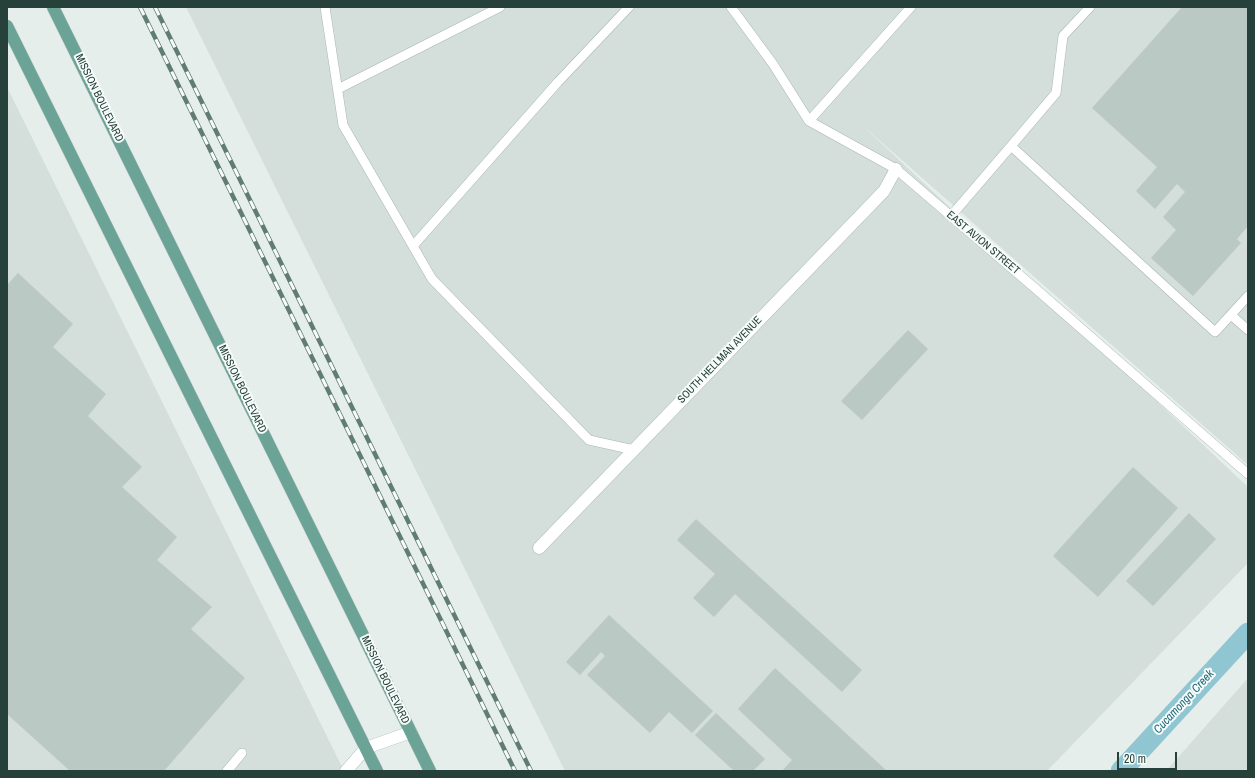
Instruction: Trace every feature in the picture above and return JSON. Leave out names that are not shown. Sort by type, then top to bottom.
[{"type":"main road","name":"MISSION BOULEVARD","points":[[54,7],[430,771]]},
{"type":"main road","points":[[7,26],[377,771]]},
{"type":"street","name":"SOUTH HELLMAN AVENUE","points":[[539,548],[884,191],[896,169]]},
{"type":"street","points":[[346,771],[366,748],[411,732]]},
{"type":"lane","points":[[324,7],[343,125],[432,280],[589,440],[634,450]]},
{"type":"lane","points":[[338,89],[500,7]]},
{"type":"lane","points":[[413,246],[558,82],[629,7]]},
{"type":"lane","name":"EAST AVION STREET","points":[[731,7],[773,64],[809,121],[896,169],[1248,474]]},
{"type":"lane","points":[[809,121],[911,7]]},
{"type":"lane","points":[[951,216],[1056,93],[1063,36],[1090,7]]},
{"type":"lane","points":[[1011,146],[1215,332],[1248,296]]},
{"type":"lane","points":[[1231,315],[1248,330]]},
{"type":"lane","points":[[227,771],[242,753]]},
{"type":"shaded area","points":[[186,7],[1248,7],[1248,465],[862,125],[1248,487],[1248,563],[1047,771],[565,771]]},
{"type":"shaded area","points":[[7,87],[344,771],[7,771]]},
{"type":"shaded area","points":[[1248,678],[1248,771],[1166,771]]},
{"type":"building","points":[[1182,7],[1248,7],[1248,226],[1237,239],[1241,243],[1193,296],[1151,258],[1176,230],[1163,217],[1185,192],[1177,184],[1155,209],[1136,191],[1157,167],[1092,108]]},
{"type":"building","points":[[18,273],[73,324],[53,347],[106,394],[88,416],[142,467],[122,487],[177,537],[157,560],[212,607],[191,629],[245,678],[164,771],[70,771],[7,714],[7,285]]},
{"type":"building","points":[[908,330],[928,349],[862,420],[841,401]]},
{"type":"building","points":[[1133,467],[1178,508],[1098,597],[1053,556]]},
{"type":"building","points":[[1189,513],[1216,539],[1153,606],[1126,581]]},
{"type":"building","points":[[696,519],[862,670],[842,692],[735,594],[714,617],[693,598],[715,574],[677,540]]},
{"type":"building","points":[[609,615],[713,711],[692,733],[669,712],[650,733],[587,675],[605,656],[601,652],[580,675],[566,662]]},
{"type":"building","points":[[775,668],[887,771],[782,771],[792,760],[738,709]]},
{"type":"building","points":[[716,713],[765,759],[753,771],[734,771],[695,735]]},
{"type":"waterway","name":"Cucamonga Creek","points":[[1121,771],[1248,633]]},
{"type":"railway","points":[[140,7],[515,771]]},
{"type":"railway","points":[[155,7],[531,771]]}]
